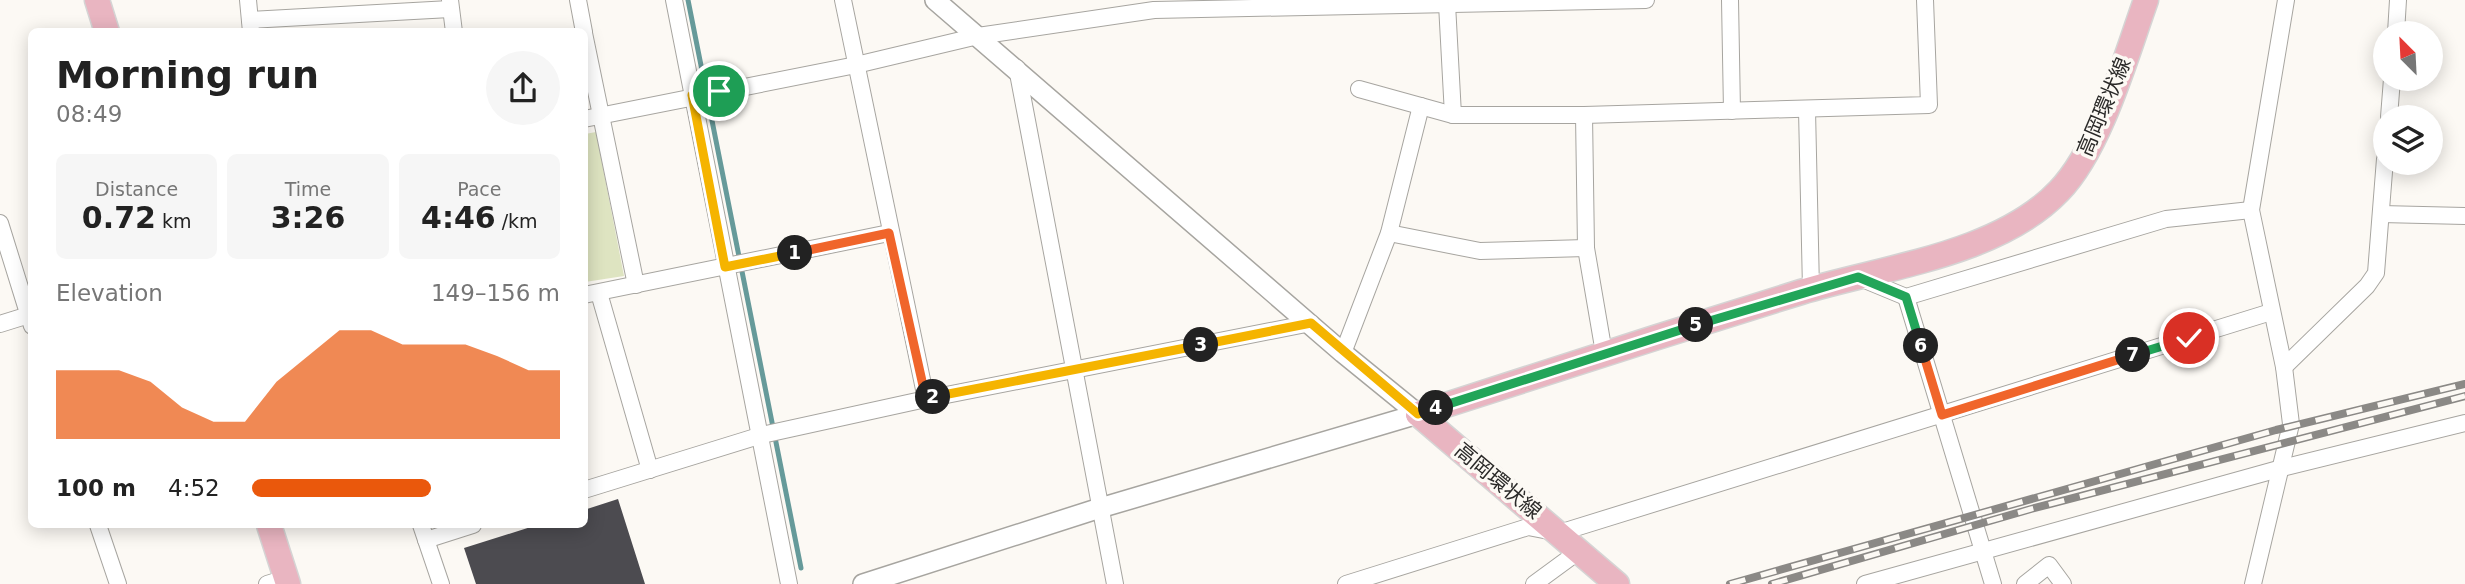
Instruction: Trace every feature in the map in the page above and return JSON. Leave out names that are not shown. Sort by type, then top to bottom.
[{"type":"main road","points":[[97,0],[106,28]]},
{"type":"main road","name":"高岡環状線","points":[[1418,414],[1811,289],[1984,241],[2030,216],[2059,192],[2082,162],[2123,65],[2146,0]]},
{"type":"main road","name":"高岡環状線","points":[[1418,414],[1617,584]]},
{"type":"main road","points":[[270,528],[280,582]]},
{"type":"street","points":[[248,0],[250,26],[450,4],[453,28]]},
{"type":"street","points":[[578,0],[583,28]]},
{"type":"street","points":[[674,0],[789,584]]},
{"type":"street","points":[[843,0],[889,233],[926,399]]},
{"type":"street","points":[[935,0],[1017,68],[1343,353],[1418,414]]},
{"type":"street","points":[[588,118],[693,95],[856,65],[978,36],[1154,5],[1646,0]]},
{"type":"street","points":[[1730,0],[1732,111]]},
{"type":"street","points":[[1359,89],[1453,115],[1584,115],[1928,105],[1924,0]]},
{"type":"street","points":[[2253,584],[2291,424],[2284,367],[2251,210],[2286,0]]},
{"type":"street","points":[[2397,21],[2398,0]]},
{"type":"street","points":[[1447,4],[1453,115]]},
{"type":"street","points":[[588,52],[636,285]]},
{"type":"street","points":[[1017,68],[1115,584]]},
{"type":"street","points":[[1343,353],[1389,233],[1421,106]]},
{"type":"street","points":[[1807,110],[1811,289]]},
{"type":"street","points":[[1584,115],[1586,248],[1604,353]]},
{"type":"street","points":[[2284,367],[2368,286],[2376,273],[2384,175]]},
{"type":"street","points":[[1858,277],[1906,297],[2166,219],[2251,210]]},
{"type":"street","points":[[2381,214],[2465,216]]},
{"type":"street","points":[[0,223],[28,312]]},
{"type":"street","points":[[650,470],[592,294],[889,233]]},
{"type":"street","points":[[1389,233],[1480,251],[1586,248]]},
{"type":"street","points":[[1906,297],[1981,552],[1993,584]]},
{"type":"street","points":[[1346,584],[1398,576],[1528,527],[1559,533],[2271,313]]},
{"type":"street","points":[[0,324],[28,318]]},
{"type":"street","points":[[588,489],[786,430],[926,399],[1311,323]]},
{"type":"street","points":[[863,584],[1100,509],[1418,414]]},
{"type":"street","points":[[1865,584],[2282,468],[2465,423]]},
{"type":"street","points":[[99,528],[118,584]]},
{"type":"street","points":[[440,584],[423,532],[452,528]]},
{"type":"street","points":[[1534,584],[1579,551]]},
{"type":"street","points":[[2025,584],[2049,565],[2063,584]]},
{"type":"green space","points":[[596,132],[624,276],[588,282],[588,133]]},
{"type":"building","points":[[618,499],[645,584],[476,584],[464,548],[527,528],[588,528],[588,509]]},
{"type":"waterway","points":[[688,0],[801,568]]},
{"type":"railway","points":[[1730,584],[2276,430],[2465,384]]},
{"type":"railway","points":[[1772,584],[2031,509],[2465,396]]},
{"type":"route","points":[[719,91],[692,95],[725,267],[889,233],[926,399],[1311,323],[1343,353],[1418,414],[1604,353],[1858,277],[1906,297],[1942,415],[2189,338]]}]
